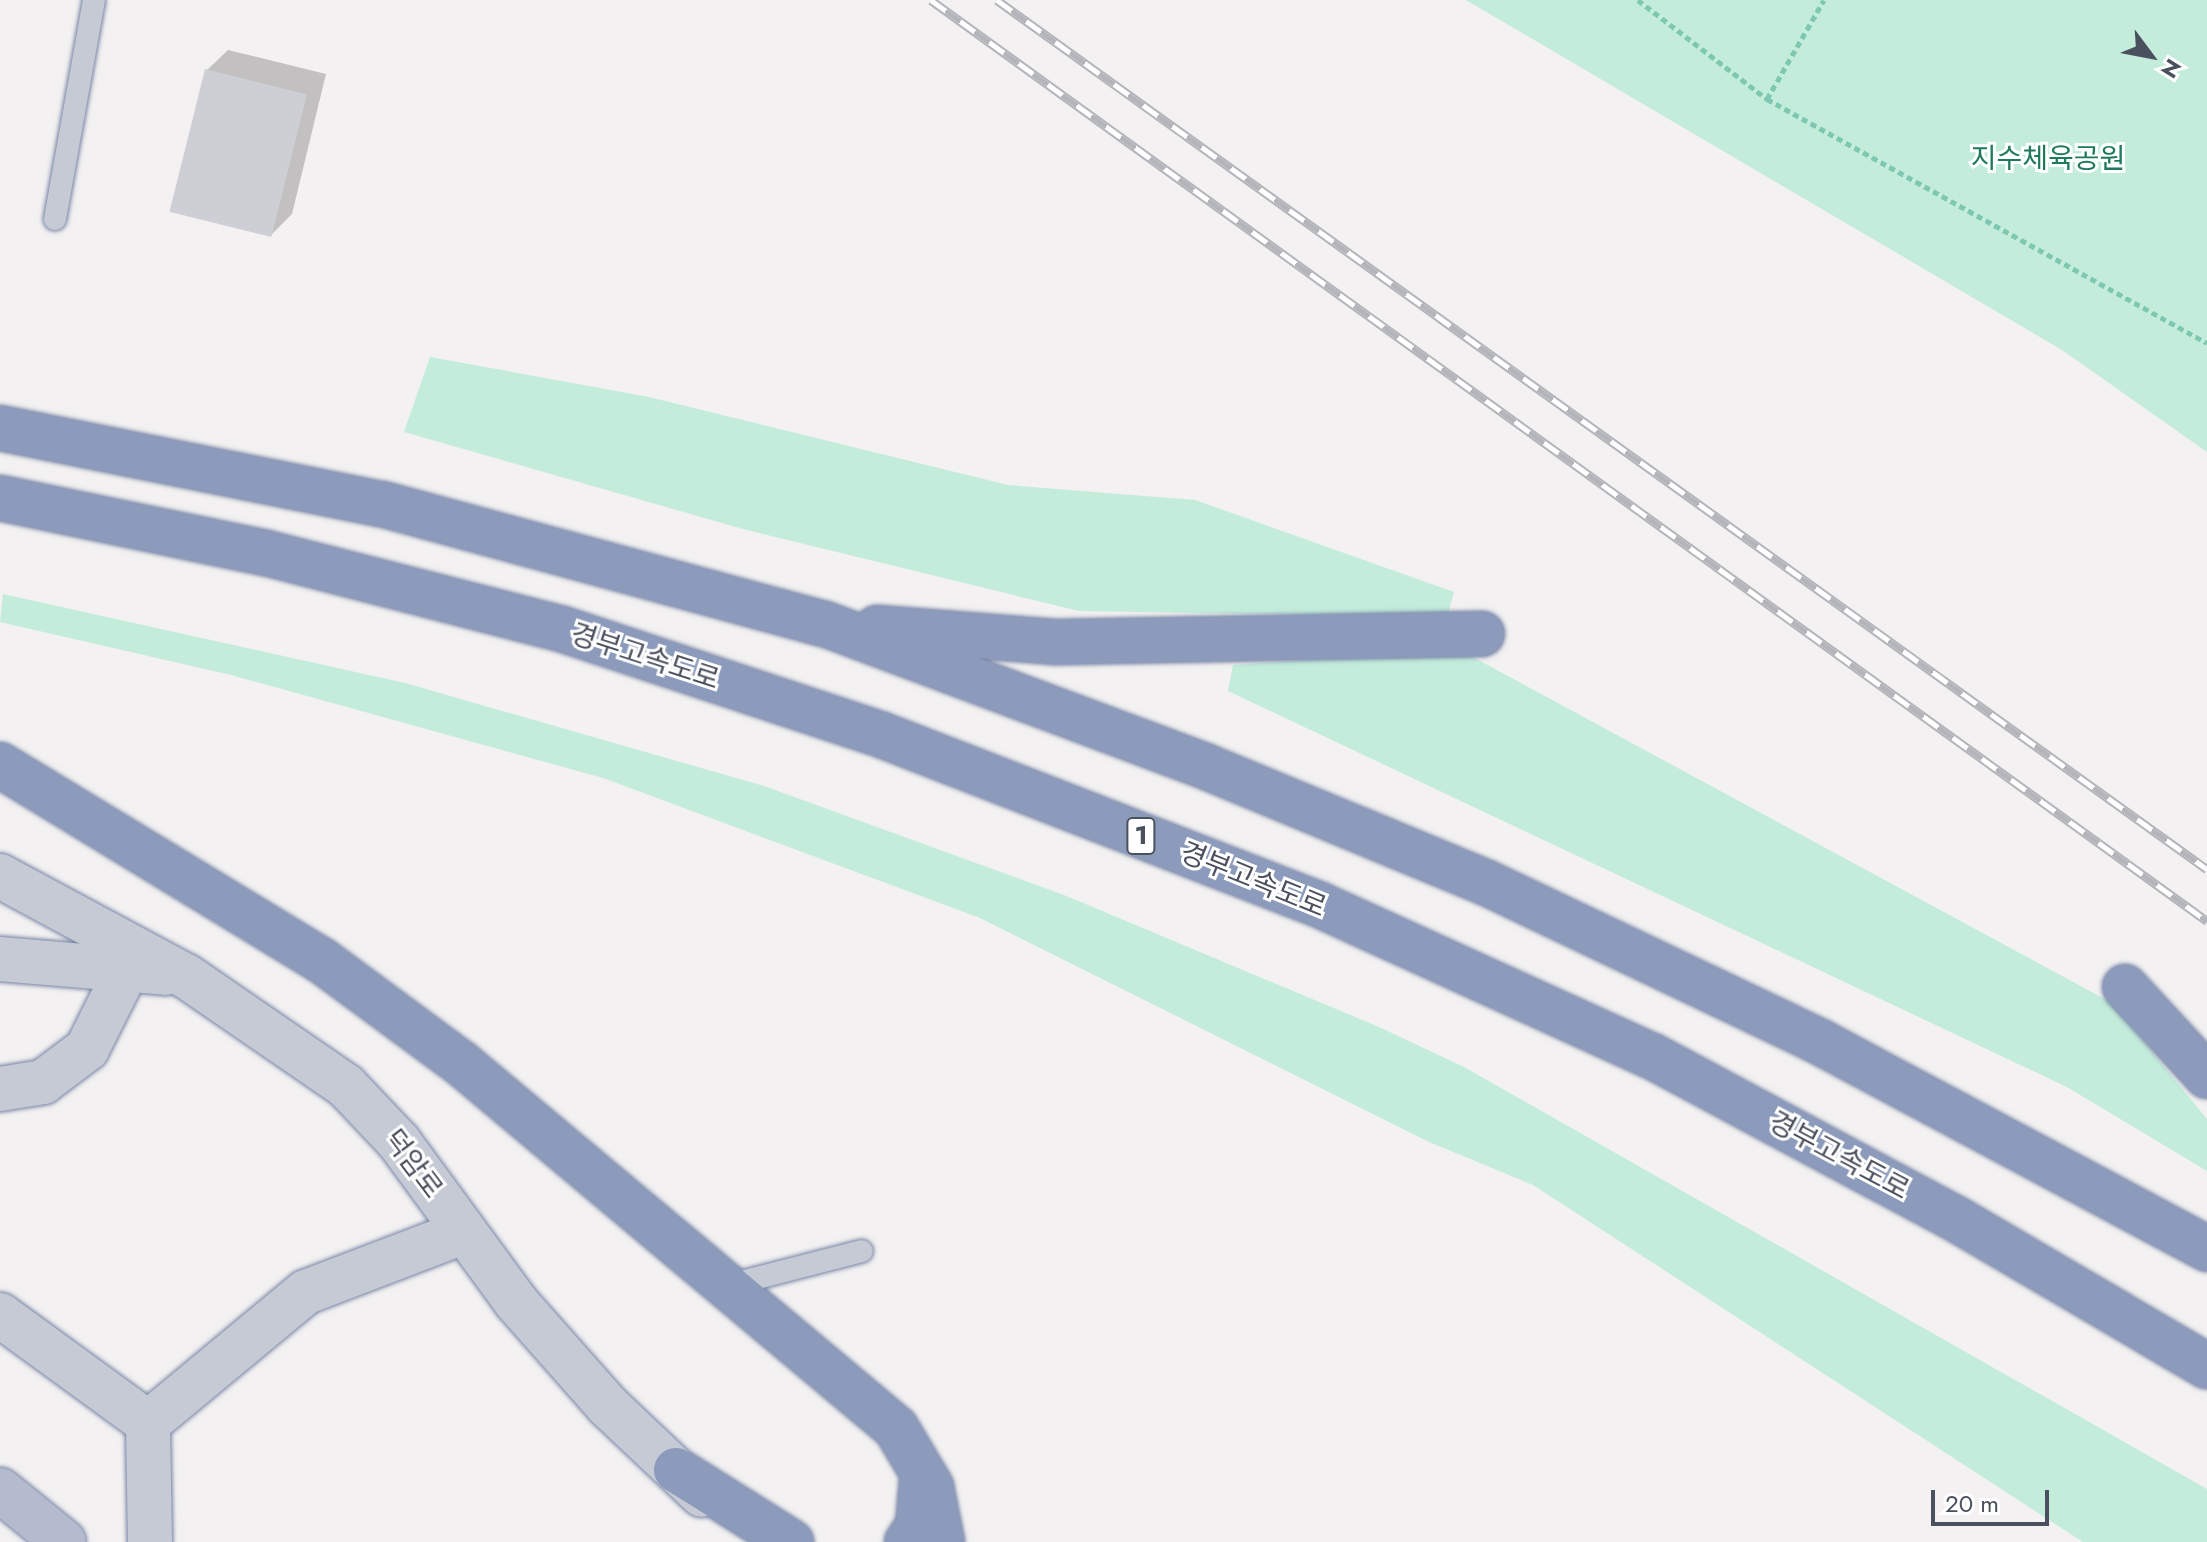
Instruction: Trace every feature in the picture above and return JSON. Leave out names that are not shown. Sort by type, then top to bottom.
[{"type":"highway","points":[[0,428],[382,504],[825,624],[1207,767],[1487,883],[1822,1043],[2207,1249]]},
{"type":"highway","name":"경부고속도로","points":[[0,498],[266,553],[562,629],[882,735],[1320,905],[1652,1056],[1958,1220],[2207,1366]]},
{"type":"highway","points":[[825,624],[1056,642],[1482,634]]},
{"type":"highway","points":[[0,765],[321,960],[462,1064],[915,1450],[942,1542]]},
{"type":"highway","points":[[2125,987],[2207,1076]]},
{"type":"highway","points":[[907,1542],[924,1491],[915,1450]]},
{"type":"highway","points":[[676,1470],[791,1542]]},
{"type":"main road","points":[[0,1490],[64,1542]]},
{"type":"street","name":"덕암로","points":[[0,876],[186,976],[346,1086],[399,1142],[463,1232],[608,1406],[752,1542]]},
{"type":"street","points":[[0,959],[186,976]]},
{"type":"street","points":[[0,1089],[43,1082],[87,1049],[127,969]]},
{"type":"street","points":[[148,1423],[306,1292],[463,1232]]},
{"type":"street","points":[[0,1315],[148,1423]]},
{"type":"street","points":[[148,1423],[150,1542]]},
{"type":"lane","points":[[55,219],[94,0]]},
{"type":"lane","points":[[726,1286],[862,1251]]},
{"type":"path","points":[[1638,0],[1767,99],[2207,343]]},
{"type":"path","points":[[1767,99],[1824,0]]},
{"type":"green space","name":"지수체육공원","points":[[1466,0],[2207,0],[2207,452],[2062,350]]},
{"type":"green space","points":[[430,357],[649,397],[1008,485],[1195,500],[1454,592],[1447,617],[1079,611],[743,529],[404,432]]},
{"type":"green space","points":[[3,594],[405,683],[764,786],[1064,895],[1379,1027],[1464,1067],[2207,1489],[2207,1542],[2083,1542],[1533,1185],[1429,1142],[980,918],[603,778],[231,675],[0,622]]},
{"type":"green space","points":[[1395,654],[1471,656],[2112,1003],[2207,1119],[2207,1171],[2067,1087],[1228,691],[1233,665]]},
{"type":"building","points":[[205,69],[307,94],[271,237],[169,212]]},
{"type":"railway","points":[[931,0],[2207,921]]},
{"type":"railway","points":[[997,0],[2207,869]]}]
